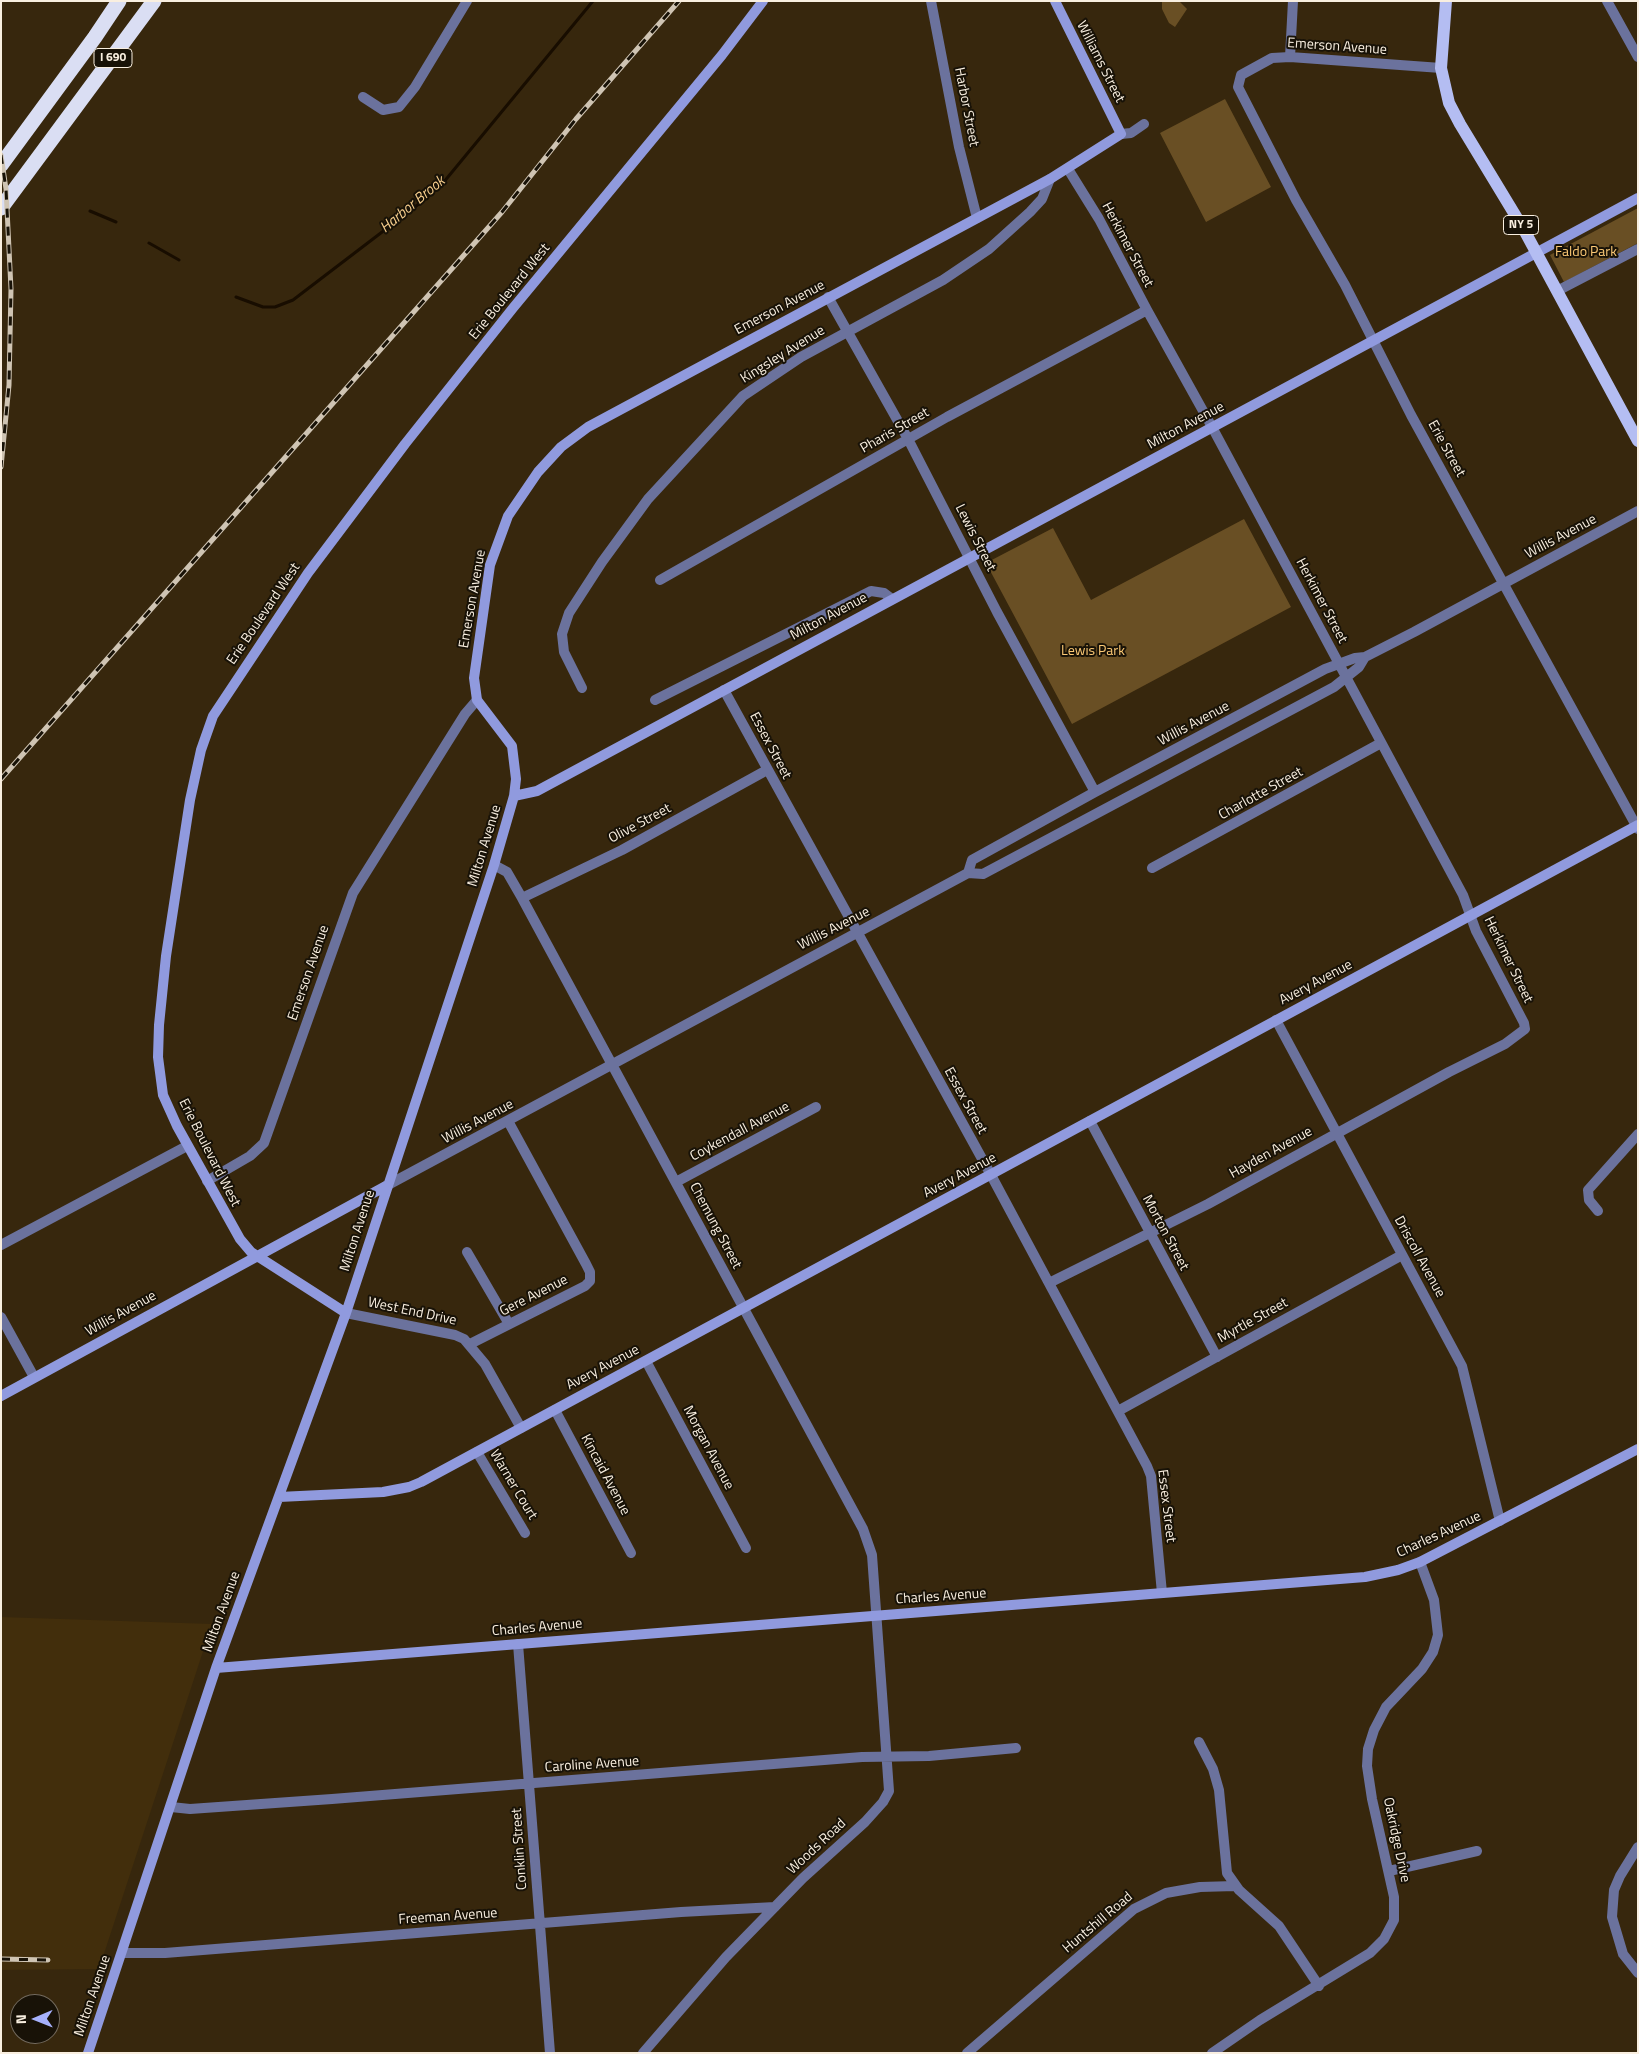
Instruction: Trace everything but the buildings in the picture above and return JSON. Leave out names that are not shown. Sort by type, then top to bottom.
[{"type":"highway","name":"I 690","points":[[1,165],[119,1]]},
{"type":"highway","name":"I 690","points":[[1,208],[154,1]]},
{"type":"main road","name":"NY 5","points":[[1446,1],[1442,68],[1450,103],[1460,124],[1536,253],[1638,441]]},
{"type":"street","points":[[363,97],[382,110],[399,107],[415,87],[467,1]]},
{"type":"street","name":"Erie Boulevard West","points":[[346,1313],[256,1256],[240,1239],[187,1146],[163,1095],[158,1056],[166,956],[190,800],[201,750],[213,716],[308,573],[405,444],[513,308],[728,47],[763,1]]},
{"type":"street","name":"Harbor Street","points":[[931,1],[959,147],[977,218]]},
{"type":"street","name":"Williams Street","points":[[1055,1],[1121,134]]},
{"type":"street","points":[[1290,57],[1293,1]]},
{"type":"street","points":[[1607,1],[1638,57]]},
{"type":"street","name":"Emerson Avenue","points":[[1238,79],[1249,68],[1272,58],[1290,57],[1442,68]]},
{"type":"street","name":"Erie Street","points":[[1238,79],[1240,93],[1296,200],[1345,286],[1372,341],[1637,827]]},
{"type":"street","name":"Emerson Avenue","points":[[207,1181],[250,1156],[264,1143],[353,893],[465,714],[477,700],[474,678],[490,565],[508,516],[538,472],[561,447],[588,427],[1050,179],[1121,134],[1131,133],[1144,124]]},
{"type":"street","name":"Herkimer Street","points":[[1068,169],[1099,219],[1146,310],[1212,427],[1463,895],[1485,951],[1524,1024],[1523,1032],[1504,1044]]},
{"type":"street","name":"Kingsley Avenue","points":[[582,688],[564,652],[562,634],[566,620],[629,524],[648,499],[743,396],[801,357],[943,280],[988,249],[1042,199],[1050,179]]},
{"type":"street","name":"Milton Avenue","points":[[88,2053],[216,1668],[346,1313],[386,1186],[494,865],[514,796],[537,791],[1638,198]]},
{"type":"street","points":[[1557,291],[1638,249]]},
{"type":"street","name":"Lewis Street","points":[[828,298],[908,439],[969,558],[1095,792]]},
{"type":"street","name":"Pharis Street","points":[[660,580],[908,439],[1146,310]]},
{"type":"street","name":"Willis Avenue","points":[[968,873],[972,860],[1095,792],[1339,663],[1365,657],[1638,511]]},
{"type":"street","points":[[655,700],[870,591],[884,593],[892,599]]},
{"type":"street","name":"Willis Avenue","points":[[1,1396],[256,1256],[968,873],[983,874],[1347,679],[1359,668],[1365,657]]},
{"type":"street","name":"Essex Street","points":[[724,690],[856,934],[1050,1283],[1151,1476],[1162,1593]]},
{"type":"street","points":[[477,700],[512,746],[516,778],[514,796]]},
{"type":"street","name":"Charlotte Street","points":[[1152,868],[1381,743]]},
{"type":"street","name":"Olive Street","points":[[522,898],[622,850],[767,770]]},
{"type":"street","name":"Avery Avenue","points":[[279,1497],[374,1492],[409,1487],[1637,827]]},
{"type":"street","name":"Chemung Street","points":[[494,865],[507,872],[522,898],[863,1529],[872,1556],[876,1615]]},
{"type":"street","name":"Driscoll Avenue","points":[[1276,1020],[1462,1366],[1500,1521]]},
{"type":"street","name":"Hayden Avenue","points":[[1050,1283],[1149,1234],[1504,1044]]},
{"type":"street","name":"Coykendall Avenue","points":[[676,1182],[816,1107]]},
{"type":"street","name":"Gere Avenue","points":[[470,1344],[586,1286],[590,1281],[590,1272],[508,1121]]},
{"type":"street","name":"Morton Street","points":[[1090,1121],[1217,1358]]},
{"type":"street","points":[[1598,1211],[1589,1200],[1588,1190],[1638,1134]]},
{"type":"street","points":[[1,1245],[187,1146]]},
{"type":"street","points":[[468,1252],[509,1324]]},
{"type":"street","name":"Myrtle Street","points":[[1118,1411],[1402,1255]]},
{"type":"street","name":"West End Drive","points":[[346,1313],[455,1335],[470,1344]]},
{"type":"street","points":[[1,1317],[34,1377]]},
{"type":"street","points":[[470,1344],[485,1364],[521,1428]]},
{"type":"street","name":"Morgan Avenue","points":[[646,1360],[746,1548]]},
{"type":"street","name":"Kincaid Avenue","points":[[555,1410],[632,1553]]},
{"type":"street","name":"Charles Avenue","points":[[216,1668],[1364,1577],[1420,1562],[1638,1449]]},
{"type":"street","name":"Warner Court","points":[[477,1452],[525,1532]]},
{"type":"street","name":"Oakridge Drive","points":[[1212,2053],[1260,2020],[1319,1986],[1370,1953],[1384,1939],[1394,1920],[1395,1908],[1389,1871],[1372,1799],[1368,1749],[1374,1730],[1386,1707],[1422,1669],[1433,1652],[1438,1635],[1434,1600],[1420,1562]]},
{"type":"street","name":"Woods Road","points":[[643,2053],[726,1957],[803,1878],[865,1822],[884,1802],[889,1791],[888,1758],[876,1615]]},
{"type":"street","name":"Conklin Street","points":[[518,1644],[550,2053]]},
{"type":"street","points":[[1199,1742],[1213,1769],[1219,1790],[1226,1872],[1235,1886],[1279,1926],[1319,1986]]},
{"type":"street","name":"Caroline Avenue","points":[[171,1807],[190,1808],[313,1800],[862,1757],[888,1758],[1016,1748]]},
{"type":"street","points":[[1638,1847],[1620,1876],[1614,1890],[1612,1917],[1623,1954],[1638,1973]]},
{"type":"street","points":[[1389,1871],[1478,1851]]},
{"type":"street","name":"Huntshill Road","points":[[967,2053],[1134,1909],[1166,1893],[1200,1887],[1235,1886]]},
{"type":"street","name":"Freeman Avenue","points":[[122,1953],[164,1953],[775,1906]]},
{"type":"shaded area","points":[[1,1617],[212,1624],[99,1969],[1,1970]]},
{"type":"green space","points":[[1162,1],[1179,1],[1187,9],[1175,27],[1169,23],[1162,9]]},
{"type":"green space","points":[[1225,99],[1271,187],[1206,222],[1160,133]]},
{"type":"green space","name":"Faldo Park","points":[[1638,208],[1638,243],[1564,282],[1550,255]]},
{"type":"green space","name":"Lewis Park","points":[[1244,519],[1291,607],[1072,724],[986,563],[1053,528],[1091,600]]},
{"type":"waterway","name":"Harbor Brook","points":[[236,297],[263,307],[275,307],[293,300],[424,200],[443,183],[593,1]]},
{"type":"waterway","name":"Harbor Brook","points":[[90,211],[116,222]]},
{"type":"waterway","name":"Harbor Brook","points":[[149,243],[179,260]]},
{"type":"railway","points":[[1,779],[502,212],[576,119],[679,1]]},
{"type":"railway","points":[[1,155],[6,189],[11,289],[9,385],[1,467]]},
{"type":"railway","points":[[1,1959],[48,1960]]}]
